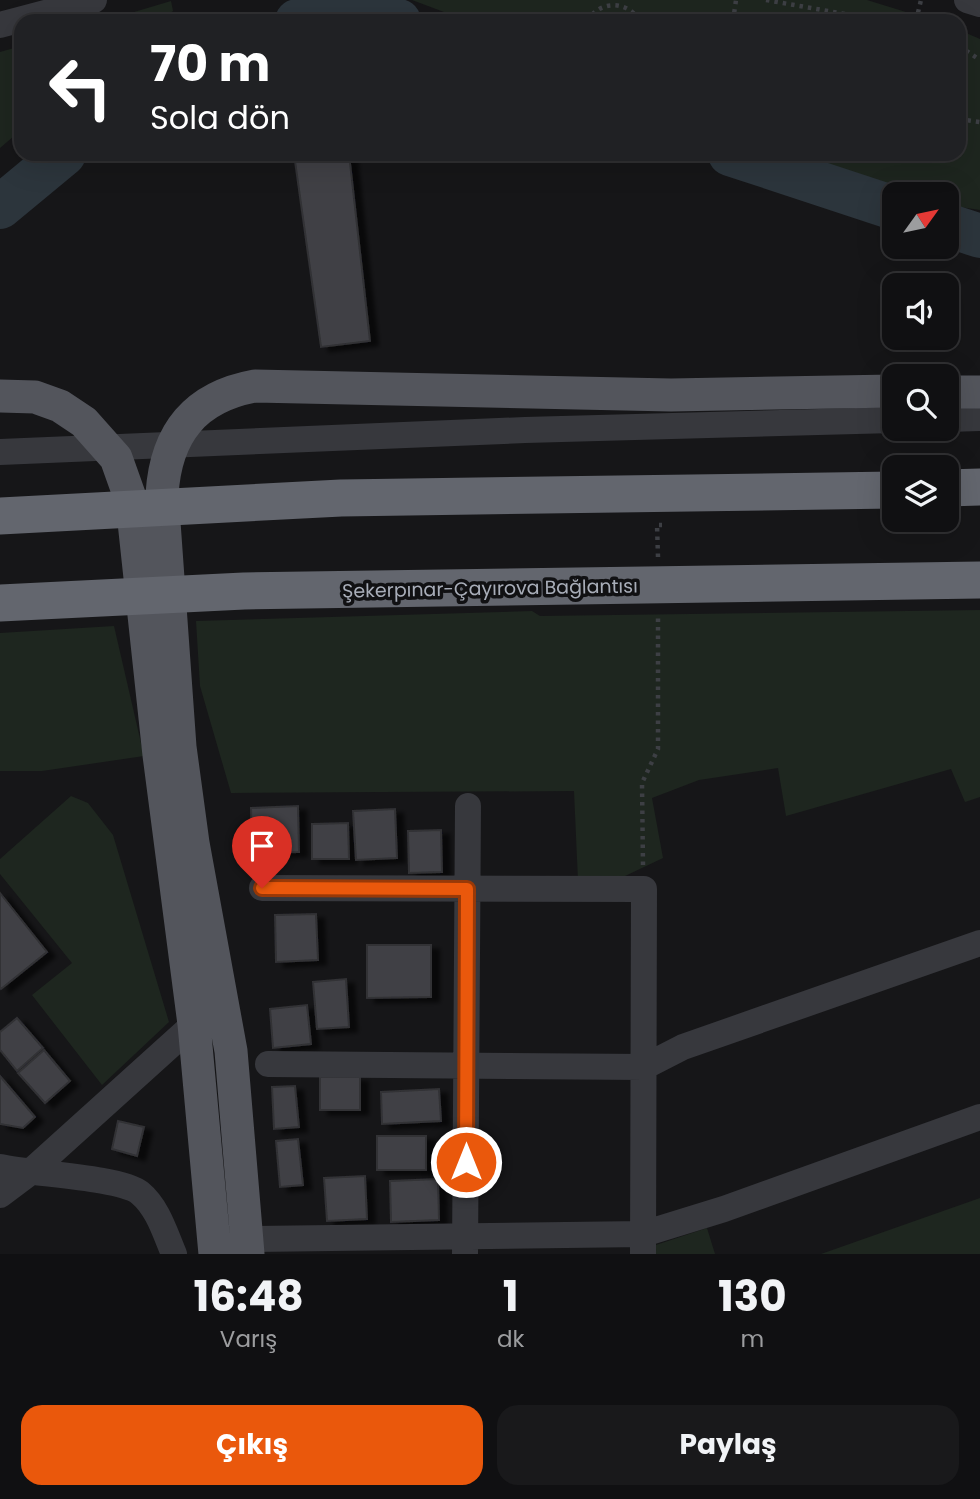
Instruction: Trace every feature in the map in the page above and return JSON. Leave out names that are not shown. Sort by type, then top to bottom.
[{"type":"highway","points":[[959,488],[980,487]]},
{"type":"highway","points":[[0,516],[341,498],[882,490]]},
{"type":"highway","name":"Şekerpınar-Çayırova Bağlantısı","points":[[0,603],[244,591],[980,580]]},
{"type":"main road","points":[[248,1247],[231,1051],[193,843],[169,751],[162,494],[168,455],[189,420],[206,402],[226,391],[255,386],[671,395],[882,391]]},
{"type":"main road","points":[[959,392],[980,392]]},
{"type":"main road","points":[[0,396],[35,397],[60,406],[84,422],[116,458],[132,503],[169,751],[215,1254]]},
{"type":"street","points":[[41,14],[94,0]]},
{"type":"street","points":[[967,0],[980,4]]},
{"type":"street","points":[[959,419],[980,418]]},
{"type":"street","points":[[0,452],[525,430],[882,420]]},
{"type":"street","points":[[465,1244],[468,806]]},
{"type":"street","points":[[262,888],[644,889],[643,1244]]},
{"type":"street","points":[[268,1064],[644,1066],[683,1047],[980,943]]},
{"type":"street","points":[[0,1195],[29,1174],[194,1024]]},
{"type":"street","points":[[248,1247],[643,1244],[724,1209],[980,1117]]},
{"type":"street","points":[[0,1167],[29,1174],[104,1182],[138,1191],[156,1211],[174,1254]]},
{"type":"path","points":[[766,0],[845,14]]},
{"type":"path","points":[[593,14],[599,6],[619,2],[635,14]]},
{"type":"path","points":[[658,567],[657,525],[669,525]]},
{"type":"path","points":[[644,889],[642,783],[658,749],[658,609]]},
{"type":"shaded area","points":[[412,0],[867,0],[912,14],[449,14]]},
{"type":"shaded area","points":[[171,1],[173,11],[169,14],[127,14]]},
{"type":"shaded area","points":[[966,33],[980,39],[980,210],[959,207],[959,182],[882,182],[882,188],[780,161],[966,161]]},
{"type":"shaded area","points":[[14,48],[14,136],[0,148],[0,52]]},
{"type":"shaded area","points":[[980,610],[980,797],[965,802],[951,769],[786,816],[778,768],[699,780],[652,798],[663,858],[625,876],[578,881],[574,791],[231,793],[200,686],[196,621],[532,611],[540,616]]},
{"type":"shaded area","points":[[114,626],[144,756],[42,771],[0,771],[0,633]]},
{"type":"shaded area","points":[[71,796],[88,803],[113,835],[169,1022],[102,1085],[32,995],[72,963],[0,874],[0,859]]},
{"type":"shaded area","points":[[980,1198],[980,1254],[821,1254]]},
{"type":"shaded area","points":[[707,1228],[715,1254],[656,1254],[656,1245]]},
{"type":"building","points":[[295,161],[350,161],[370,341],[321,347]]},
{"type":"building","points":[[298,806],[299,852],[252,853],[251,808]]},
{"type":"building","points":[[395,809],[397,858],[356,860],[353,811]]},
{"type":"building","points":[[348,823],[349,859],[312,859],[312,824]]},
{"type":"building","points":[[441,830],[442,872],[409,873],[408,831]]},
{"type":"building","points":[[0,893],[47,952],[1,989],[0,987]]},
{"type":"building","points":[[316,914],[318,960],[276,962],[275,915]]},
{"type":"building","points":[[367,945],[431,945],[431,997],[367,998]]},
{"type":"building","points":[[346,979],[349,1027],[317,1029],[313,982]]},
{"type":"building","points":[[307,1005],[311,1044],[273,1048],[270,1009]]},
{"type":"building","points":[[17,1018],[43,1048],[17,1071],[0,1050],[0,1032]]},
{"type":"building","points":[[44,1050],[70,1081],[45,1103],[18,1073]]},
{"type":"building","points":[[0,1076],[35,1117],[23,1128],[0,1124]]},
{"type":"building","points":[[320,1077],[360,1077],[360,1110],[320,1110]]},
{"type":"building","points":[[295,1086],[299,1127],[274,1129],[272,1087]]},
{"type":"building","points":[[439,1089],[441,1121],[382,1124],[381,1092]]},
{"type":"building","points":[[118,1121],[144,1127],[137,1156],[112,1149]]},
{"type":"building","points":[[377,1136],[426,1136],[426,1170],[377,1170]]},
{"type":"building","points":[[298,1139],[303,1185],[280,1187],[276,1141]]},
{"type":"building","points":[[365,1176],[367,1219],[327,1221],[324,1178]]},
{"type":"building","points":[[438,1179],[439,1220],[391,1222],[390,1181]]},
{"type":"waterway","points":[[326,14],[350,8],[373,14]]},
{"type":"waterway","points":[[0,207],[56,161]]},
{"type":"waterway","points":[[751,161],[882,204]]},
{"type":"waterway","points":[[959,229],[980,236]]},
{"type":"route","points":[[262,888],[467,889],[466,1162]]}]
